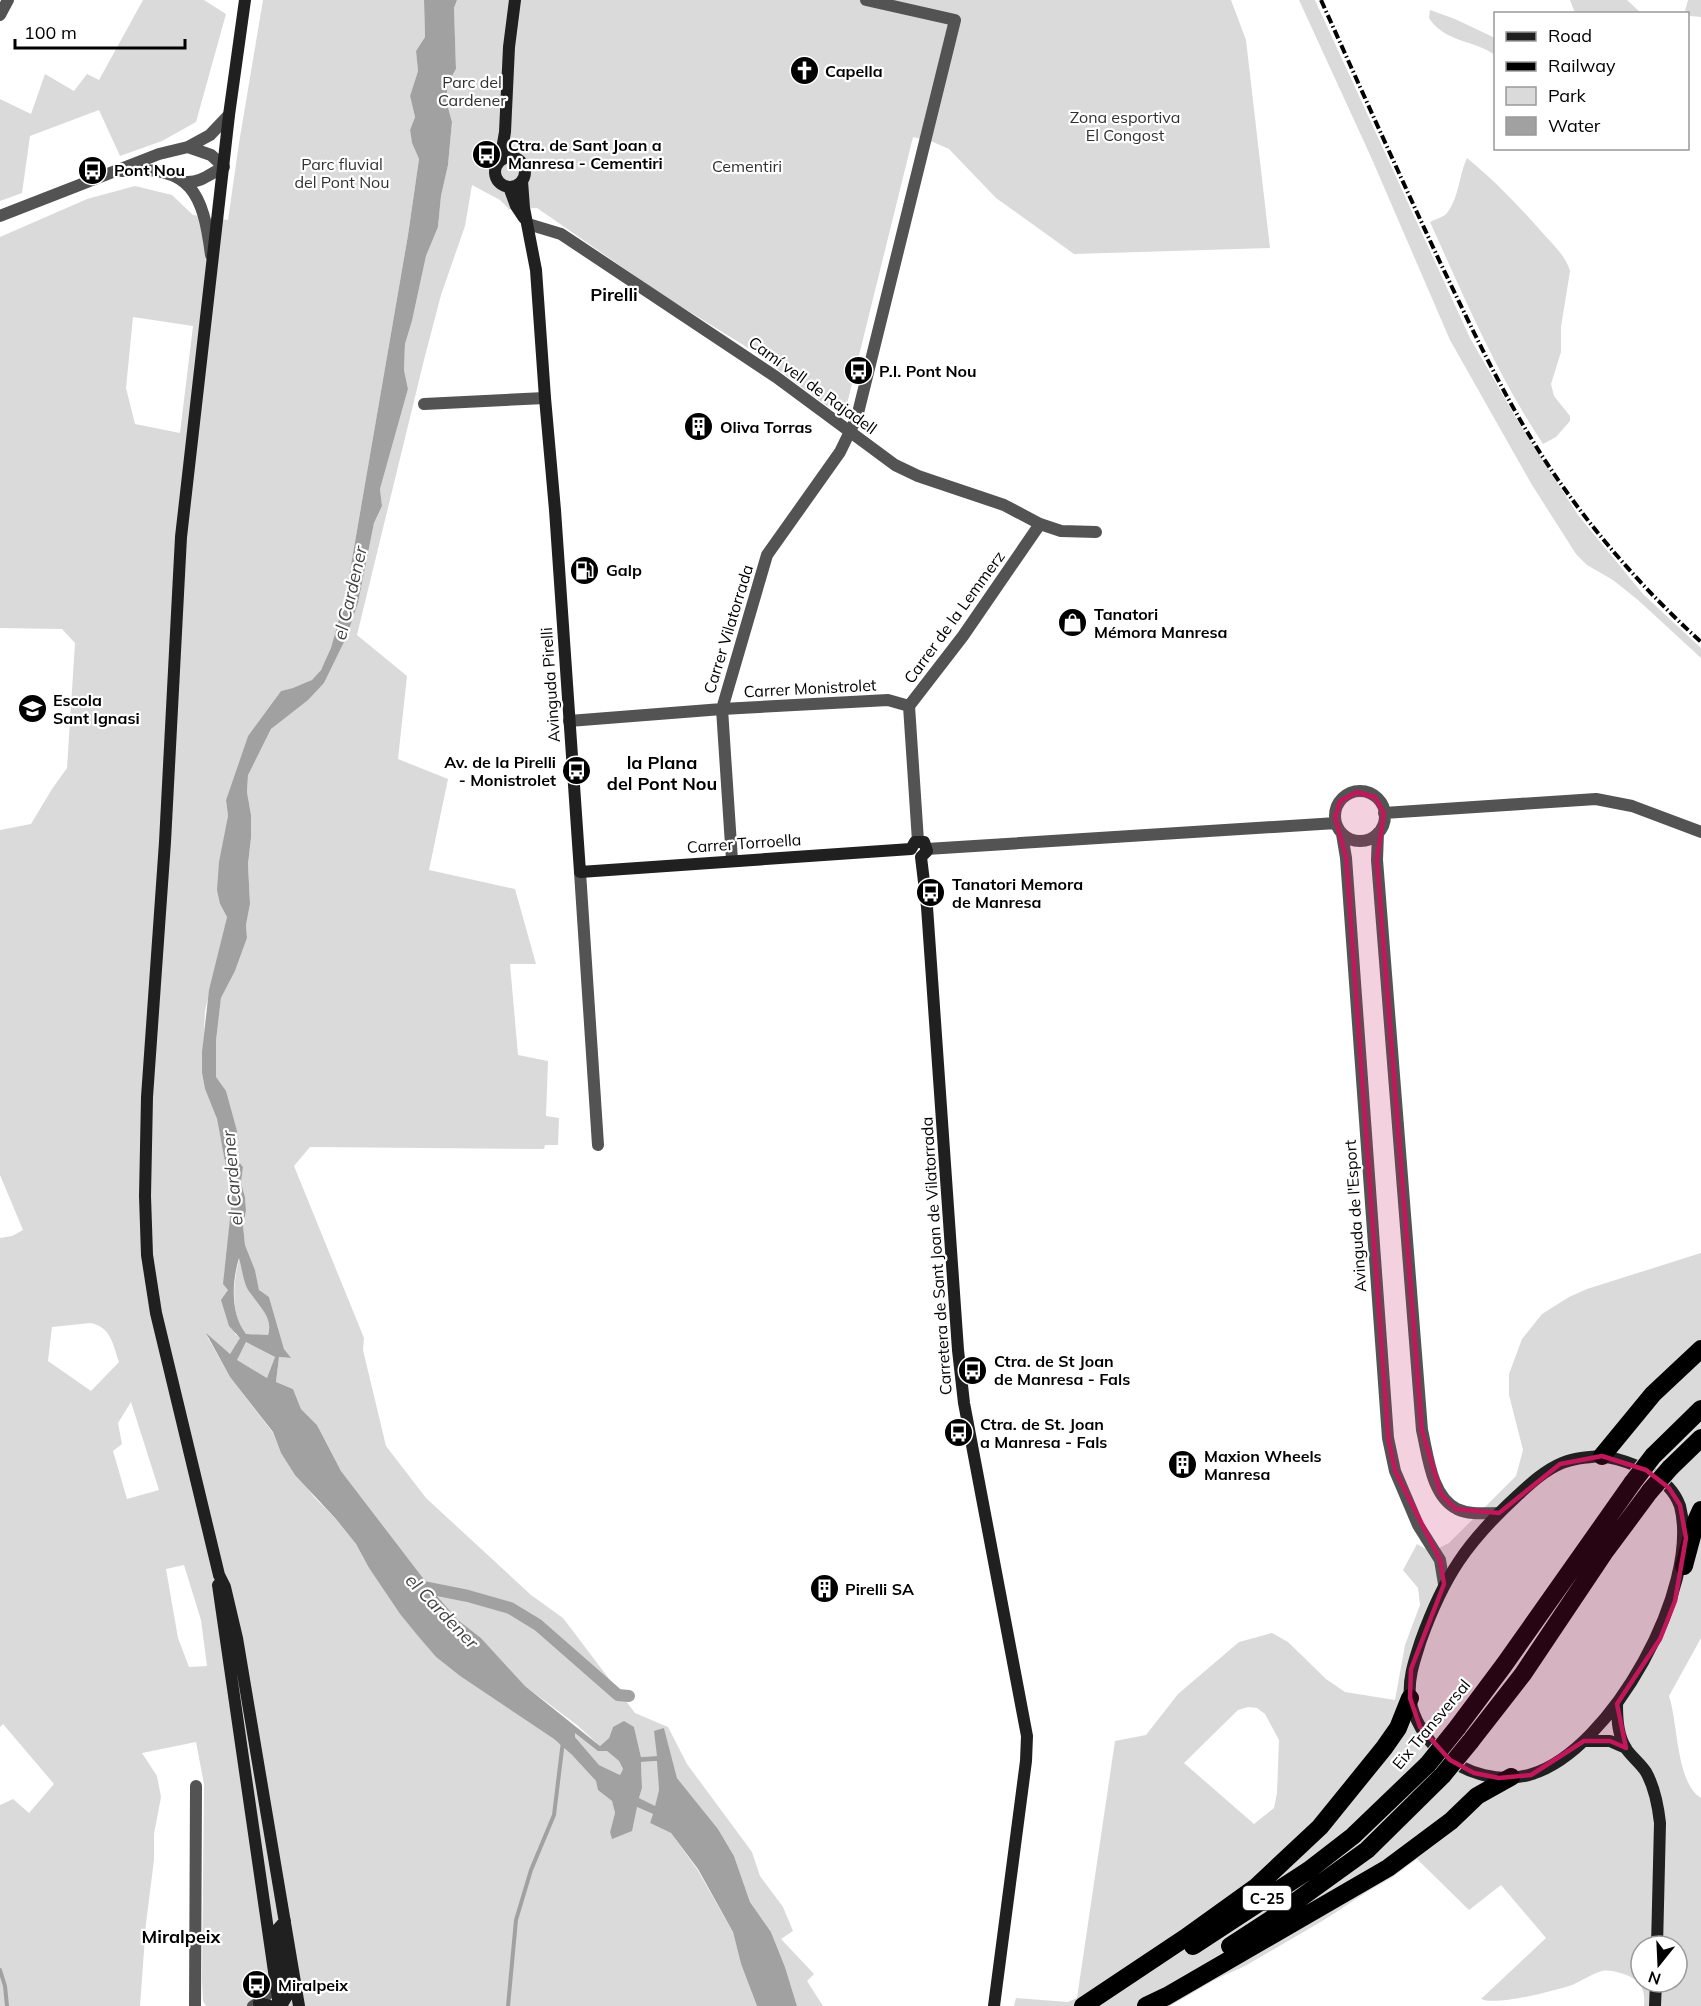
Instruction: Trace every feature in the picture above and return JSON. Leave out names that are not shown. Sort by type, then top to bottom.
[{"type":"highway","points":[[1602,1456],[1653,1394],[1701,1349]]},
{"type":"highway","name":"Eix Transversal","points":[[1087,2006],[1136,1982],[1309,1870],[1353,1836],[1428,1764],[1504,1665],[1633,1482],[1653,1456],[1701,1409]]},
{"type":"highway","name":"C-25","points":[[1131,2006],[1209,1960],[1367,1850],[1443,1775],[1523,1674],[1604,1553],[1650,1491],[1701,1438]]},
{"type":"highway","points":[[1684,1566],[1701,1510]]},
{"type":"highway","points":[[1083,2006],[1256,1887],[1327,1818],[1394,1734],[1410,1698]]},
{"type":"highway","points":[[1146,2006],[1388,1868],[1451,1821],[1477,1796],[1511,1777]]},
{"type":"street","points":[[0,15],[8,0]]},
{"type":"street","points":[[245,0],[229,115],[181,537],[165,854],[147,1097],[145,1196],[147,1255],[156,1312],[219,1575],[225,1587],[237,1638],[299,2006]]},
{"type":"street","points":[[505,132],[525,169],[522,181],[509,187],[502,184],[496,176],[496,167],[500,161],[505,132],[509,46],[515,0]]},
{"type":"street","name":"Carrer Vilatorrada","points":[[732,860],[722,709],[768,555],[840,452],[850,433],[859,406],[955,20],[868,1]]},
{"type":"street","points":[[0,216],[159,154],[188,147],[210,135],[229,115]]},
{"type":"street","points":[[188,147],[211,155],[224,166]]},
{"type":"street","points":[[500,161],[509,157],[519,159]]},
{"type":"street","points":[[112,172],[160,171],[193,183],[206,178],[224,166]]},
{"type":"street","name":"Avinguda Pirelli","points":[[522,181],[524,208],[536,270],[555,510],[598,1145]]},
{"type":"street","points":[[186,182],[194,191],[203,209],[212,265]]},
{"type":"street","name":"Avinguda Pirelli","points":[[509,187],[516,206],[528,224]]},
{"type":"street","name":"Camí vell de Rajadell","points":[[528,224],[561,234],[776,377],[895,465],[1004,505],[1040,524],[1061,531],[1096,532]]},
{"type":"street","points":[[424,404],[545,398]]},
{"type":"street","name":"Carrer de la Lemmerz","points":[[919,849],[909,706],[963,636],[1040,524]]},
{"type":"street","name":"Carrer Monistrolet","points":[[569,721],[722,709],[888,700],[909,706]]},
{"type":"street","points":[[919,849],[1336,823],[1335,812],[1340,801],[1348,795],[1357,792],[1375,797],[1384,813],[1383,825],[1378,833],[1377,860],[1422,1430],[1432,1473],[1441,1494],[1456,1509],[1474,1514],[1499,1513]]},
{"type":"street","points":[[1384,813],[1596,799],[1632,807],[1701,832]]},
{"type":"street","name":"Avinguda de l'Esport","points":[[1336,823],[1342,834],[1347,870],[1388,1438],[1395,1471],[1418,1525],[1440,1560],[1444,1584]]},
{"type":"street","points":[[1342,834],[1352,840],[1363,841],[1378,833]]},
{"type":"street","name":"Carrer Torroella","points":[[580,872],[919,849]]},
{"type":"street","name":"Carretera de Sant Joan de Vilatorrada","points":[[919,849],[927,907],[964,1403],[1027,1736],[1026,1761],[994,2006]]},
{"type":"street","points":[[1602,1456],[1623,1459],[1646,1470],[1669,1488],[1680,1505],[1686,1538],[1684,1566],[1675,1601],[1660,1639],[1617,1704],[1584,1741],[1556,1762],[1531,1775],[1499,1778],[1474,1773],[1450,1760],[1431,1744],[1420,1727],[1410,1698],[1411,1669],[1429,1617],[1444,1584],[1461,1556],[1499,1513],[1533,1482],[1560,1464],[1587,1457],[1602,1456]]},
{"type":"street","points":[[219,1575],[218,1588],[275,1986],[280,2006]]},
{"type":"street","points":[[1617,1704],[1620,1734],[1626,1748],[1646,1772],[1659,1806],[1657,1934]]},
{"type":"street","points":[[1584,1741],[1610,1741],[1626,1748]]},
{"type":"street","points":[[195,2006],[196,1786]]},
{"type":"street","points":[[280,2006],[287,1996],[277,1930],[285,1921]]},
{"type":"street","points":[[261,2005],[275,1986]]},
{"type":"highlighted area","points":[[1357,792],[1375,797],[1384,813],[1377,860],[1422,1430],[1441,1494],[1456,1509],[1499,1513],[1560,1464],[1602,1456],[1646,1470],[1669,1488],[1680,1505],[1686,1538],[1675,1601],[1660,1639],[1617,1704],[1626,1748],[1610,1741],[1584,1741],[1531,1775],[1499,1778],[1474,1773],[1450,1760],[1420,1727],[1410,1698],[1411,1669],[1444,1584],[1440,1560],[1395,1471],[1388,1438],[1346,858],[1335,817],[1340,801]]},
{"type":"green space","points":[[143,0],[204,0],[226,14],[196,122],[162,141],[120,156],[99,110],[30,136],[22,193],[0,201],[0,99],[31,114],[45,74],[74,91],[87,74],[99,80]]},
{"type":"green space","name":"Parc fluvial del Pont Nou","points":[[263,0],[424,0],[425,37],[416,51],[418,71],[410,96],[415,117],[410,130],[412,143],[419,159],[346,594],[334,640],[325,663],[319,673],[309,682],[281,691],[248,736],[226,800],[228,816],[220,904],[227,917],[205,1011],[202,1073],[205,1089],[217,1119],[232,1200],[224,1275],[235,1334],[241,1338],[230,1354],[207,1336],[230,1377],[273,1433],[281,1453],[315,1498],[356,1544],[400,1614],[436,1657],[460,1676],[554,1739],[572,1755],[596,1781],[599,1790],[612,1801],[615,1813],[610,1832],[637,1807],[653,1814],[650,1823],[671,1833],[697,1869],[733,1932],[741,1964],[757,2006],[206,2006],[203,2001],[202,1981],[204,1784],[196,1742],[142,1753],[157,1776],[161,1797],[154,1834],[154,1860],[146,1923],[140,2006],[0,2006],[0,1805],[13,1799],[29,1813],[54,1784],[3,1724],[0,1727],[0,1238],[12,1236],[23,1230],[0,1175],[0,830],[31,824],[67,768],[75,643],[62,629],[0,628],[0,237],[87,199],[135,186],[172,195],[193,215],[228,220]],"holes":[[[133,317],[193,326],[180,433],[135,424],[126,388]],[[91,1323],[98,1325],[103,1328],[113,1343],[119,1362],[91,1391],[48,1361],[52,1327]],[[131,1402],[159,1490],[127,1499],[113,1451],[122,1444],[118,1423]],[[184,1565],[201,1620],[207,1666],[189,1667],[178,1638],[166,1569]]]},
{"type":"green space","points":[[457,0],[1231,0],[1246,40],[1270,248],[1074,254],[996,198],[949,149],[913,137],[847,404],[839,407],[827,406],[753,351],[661,294],[537,208],[509,209],[500,200],[472,185],[465,226],[441,295],[357,635],[407,676],[398,759],[448,779],[429,870],[515,889],[536,964],[510,964],[518,1055],[548,1061],[546,1116],[559,1118],[558,1145],[545,1145],[544,1149],[310,1147],[294,1166],[364,1338],[363,1350],[386,1446],[426,1498],[531,1595],[563,1618],[635,1713],[668,1727],[687,1764],[752,1852],[760,1876],[783,1907],[793,1931],[781,1939],[814,1974],[807,1981],[823,2006],[797,2006],[771,1932],[750,1902],[734,1856],[718,1829],[677,1778],[664,1728],[657,1756],[641,1757],[634,1727],[613,1727],[609,1738],[600,1746],[577,1725],[525,1686],[481,1638],[458,1620],[436,1595],[341,1471],[317,1425],[301,1409],[293,1389],[276,1382],[279,1357],[290,1358],[284,1349],[269,1297],[259,1291],[255,1270],[245,1245],[243,1225],[246,1211],[241,1183],[243,1167],[236,1158],[237,1131],[216,1078],[216,1041],[221,998],[235,971],[247,938],[246,925],[250,904],[248,864],[251,838],[251,815],[247,792],[248,774],[271,729],[324,683],[346,638],[358,603],[374,523],[382,506],[380,489],[408,389],[404,370],[405,344],[426,256],[438,227],[452,122],[446,100],[448,83],[456,69],[454,8]]},
{"type":"green space","points":[[1299,0],[1315,0],[1470,338],[1519,423],[1578,515],[1643,594],[1701,648],[1701,658],[1638,600],[1613,580],[1587,565],[1576,554],[1532,485],[1450,340],[1371,157]]},
{"type":"green space","points":[[1570,0],[1627,0],[1640,12],[1575,12]]},
{"type":"green space","points":[[1688,0],[1701,0],[1701,17],[1690,16],[1689,12],[1685,11]]},
{"type":"green space","points":[[1430,10],[1494,38],[1494,54],[1443,32],[1429,18]]},
{"type":"green space","points":[[1467,158],[1531,220],[1561,254],[1570,271],[1561,327],[1561,352],[1551,384],[1554,396],[1570,416],[1570,421],[1556,437],[1543,444],[1496,363],[1430,222],[1446,214],[1451,207]]},
{"type":"green space","points":[[1701,1253],[1701,1638],[1669,1696],[1682,1766],[1693,1790],[1701,1798],[1701,2006],[1644,2006],[1644,1994],[1689,1994],[1689,1934],[1629,1934],[1629,1976],[1616,1972],[1602,1971],[1572,1985],[1539,1994],[1499,2001],[1481,1999],[1546,1938],[1501,1885],[1469,1910],[1417,1859],[1324,1920],[1245,1966],[1205,1984],[1167,2006],[1014,2006],[1016,1998],[1068,2002],[1077,1998],[1115,1741],[1146,1735],[1178,1694],[1239,1642],[1272,1633],[1288,1642],[1326,1679],[1345,1692],[1395,1700],[1405,1645],[1420,1605],[1418,1588],[1403,1570],[1417,1544],[1431,1552],[1449,1543],[1516,1476],[1523,1450],[1509,1395],[1509,1374],[1522,1339],[1542,1314],[1587,1289]],"holes":[[[1248,1707],[1257,1708],[1265,1714],[1279,1740],[1277,1793],[1274,1808],[1254,1824],[1184,1763],[1238,1710]]]},
{"type":"green space","points":[[240,1256],[246,1285],[269,1322],[268,1335],[245,1334],[240,1326],[234,1296]]},
{"type":"green space","points":[[246,1342],[275,1357],[267,1378],[236,1360]]},
{"type":"green space","points":[[575,1732],[598,1750],[607,1751],[619,1761],[623,1769],[620,1775],[599,1765],[575,1737]]},
{"type":"green space","points":[[658,1761],[659,1790],[655,1807],[639,1798],[642,1788],[641,1762]]},
{"type":"water","name":"el Cardener","points":[[424,0],[457,0],[454,8],[456,69],[448,83],[446,100],[452,122],[448,165],[441,196],[438,227],[426,256],[405,344],[404,370],[408,389],[380,489],[382,506],[374,523],[358,603],[346,638],[324,683],[308,700],[271,729],[248,775],[247,792],[251,815],[251,838],[248,864],[250,904],[246,925],[247,938],[235,971],[221,998],[216,1041],[216,1077],[226,1091],[237,1131],[236,1158],[243,1167],[241,1183],[246,1211],[243,1225],[245,1245],[255,1270],[259,1290],[269,1297],[284,1349],[291,1358],[279,1357],[276,1382],[293,1389],[301,1409],[317,1425],[341,1471],[436,1595],[458,1620],[481,1638],[525,1686],[600,1746],[609,1738],[613,1727],[624,1721],[634,1727],[641,1757],[657,1756],[654,1731],[664,1728],[677,1778],[718,1829],[734,1856],[750,1902],[771,1932],[797,2006],[757,2006],[741,1964],[733,1932],[698,1869],[671,1833],[650,1823],[653,1814],[637,1807],[632,1831],[612,1839],[610,1832],[615,1813],[612,1801],[598,1790],[596,1781],[572,1755],[554,1739],[460,1676],[436,1657],[400,1614],[356,1544],[295,1475],[281,1453],[273,1432],[230,1377],[206,1333],[230,1354],[240,1338],[229,1326],[221,1300],[228,1290],[223,1284],[232,1200],[217,1119],[205,1089],[202,1073],[209,990],[227,917],[220,904],[217,890],[219,862],[228,816],[226,800],[248,736],[281,691],[312,680],[321,670],[331,648],[346,594],[419,159],[412,143],[410,130],[415,117],[410,96],[418,71],[416,51],[425,37]],"holes":[[[239,1258],[246,1286],[269,1322],[268,1335],[246,1334],[241,1326],[234,1297]],[[246,1342],[275,1357],[267,1378],[237,1360]],[[575,1733],[598,1751],[607,1751],[619,1761],[623,1769],[620,1775],[599,1765],[575,1737]],[[657,1761],[659,1790],[655,1806],[639,1798],[642,1788],[641,1762]]]},
{"type":"waterway","name":"el Cardener","points":[[418,1586],[468,1596],[510,1608],[538,1625],[618,1695],[629,1696]]},
{"type":"waterway","points":[[508,2006],[516,1920],[531,1870],[554,1815],[563,1741]]},
{"type":"waterway","points":[[0,1970],[5,1986],[7,2006]]},
{"type":"railway","points":[[1321,0],[1439,260],[1519,418],[1566,492],[1584,515],[1659,602],[1701,642]]},
{"type":"place","name":"Capella","points":[[804,71]]},
{"type":"place","name":"Ctra. de Sant Joan a Manresa - Cementiri","points":[[487,154]]},
{"type":"place","name":"Pont Nou","points":[[93,170]]},
{"type":"place","name":"P.I. Pont Nou","points":[[858,371]]},
{"type":"place","name":"Oliva Torras","points":[[699,427]]},
{"type":"place","name":"Galp","points":[[585,570]]},
{"type":"place","name":"Tanatori Mémora Manresa","points":[[1073,623]]},
{"type":"place","name":"Escola Sant Ignasi","points":[[32,709]]},
{"type":"place","name":"Av. de la Pirelli - Monistrolet","points":[[577,771]]},
{"type":"place","name":"Tanatori Memora de Manresa","points":[[931,893]]},
{"type":"place","name":"Ctra. de St Joan de Manresa - Fals","points":[[973,1370]]},
{"type":"place","name":"Ctra. de St. Joan a Manresa - Fals","points":[[959,1433]]},
{"type":"place","name":"Maxion Wheels Manresa","points":[[1183,1465]]},
{"type":"place","name":"Pirelli SA","points":[[824,1589]]},
{"type":"place","name":"Miralpeix","points":[[257,1985]]},
{"type":"district","name":"Pirelli","points":[[614,294]]},
{"type":"district","name":"la Plana del Pont Nou","points":[[662,772]]},
{"type":"district","name":"Miralpeix","points":[[181,1936]]},
{"type":"park label","name":"Parc del Cardener","points":[[472,91]]},
{"type":"park label","name":"Zona esportiva El Congost","points":[[1125,126]]},
{"type":"park label","name":"Cementiri","points":[[747,166]]}]
